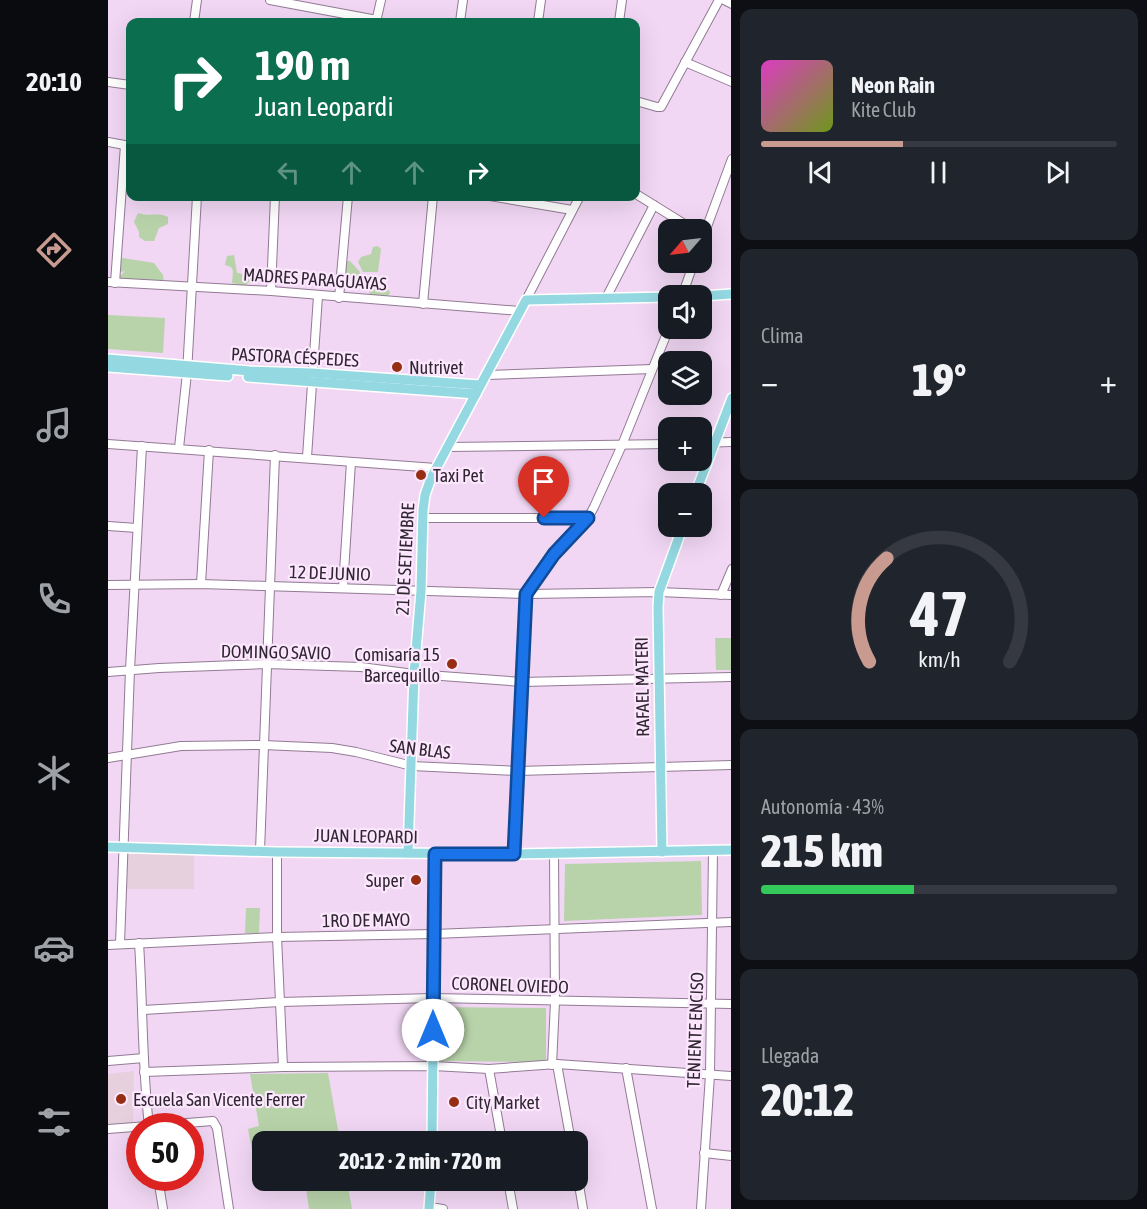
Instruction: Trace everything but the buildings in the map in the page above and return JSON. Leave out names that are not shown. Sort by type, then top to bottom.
[{"type":"main road","points":[[712,295],[731,294]]},
{"type":"main road","points":[[525,300],[658,297]]},
{"type":"main road","name":"21 DE SETIEMBRE","points":[[408,853],[414,674],[421,591],[425,495],[436,468],[525,300]]},
{"type":"main road","name":"PASTORA CÉSPEDES","points":[[108,359],[187,369]]},
{"type":"main road","name":"PASTORA CÉSPEDES","points":[[108,367],[187,369],[478,389]]},
{"type":"main road","points":[[699,483],[731,400]]},
{"type":"main road","name":"RAFAEL MATERI","points":[[662,852],[658,678],[659,592],[679,537]]},
{"type":"main road","name":"JUAN LEOPARDI","points":[[108,847],[435,854],[731,850]]},
{"type":"main road","points":[[432,1131],[435,854]]},
{"type":"main road","points":[[430,1208],[431,1191]]},
{"type":"street","points":[[195,18],[197,0]]},
{"type":"street","points":[[270,0],[361,18]]},
{"type":"street","points":[[377,18],[381,0]]},
{"type":"street","points":[[461,18],[463,0]]},
{"type":"street","points":[[539,18],[541,0]]},
{"type":"street","points":[[620,18],[622,0]]},
{"type":"street","points":[[640,102],[661,106],[719,0]]},
{"type":"street","points":[[684,62],[731,82]]},
{"type":"street","points":[[108,82],[126,84]]},
{"type":"street","points":[[108,142],[126,145]]},
{"type":"street","points":[[112,282],[126,162]]},
{"type":"street","points":[[710,219],[731,162]]},
{"type":"street","points":[[640,196],[676,219]]},
{"type":"street","points":[[179,448],[187,369],[197,201]]},
{"type":"street","points":[[271,291],[275,201]]},
{"type":"street","points":[[339,298],[348,201]]},
{"type":"street","points":[[423,304],[433,201]]},
{"type":"street","points":[[526,201],[572,210]]},
{"type":"street","name":"21 DE SETIEMBRE","points":[[525,300],[577,201]]},
{"type":"street","points":[[606,298],[654,205]]},
{"type":"street","name":"MADRES PARAGUAYAS","points":[[112,282],[271,291],[520,311]]},
{"type":"street","points":[[307,457],[318,296]]},
{"type":"street","points":[[514,854],[526,594],[554,554],[588,518],[622,445],[664,339]]},
{"type":"street","points":[[486,375],[652,369]]},
{"type":"street","points":[[714,442],[731,442]]},
{"type":"street","points":[[108,444],[436,468]]},
{"type":"street","points":[[447,447],[658,444]]},
{"type":"street","points":[[120,944],[126,756],[142,446]]},
{"type":"street","points":[[201,584],[208,450]]},
{"type":"street","points":[[260,851],[268,586],[275,455]]},
{"type":"street","points":[[343,588],[351,462]]},
{"type":"street","points":[[423,518],[588,518]]},
{"type":"street","points":[[108,526],[137,528]]},
{"type":"street","points":[[721,594],[731,571]]},
{"type":"street","name":"12 DE JUNIO","points":[[108,585],[201,584],[526,594],[659,592],[731,595]]},
{"type":"street","name":"DOMINGO SAVIO","points":[[108,672],[266,664],[361,667],[414,674],[522,682],[731,677]]},
{"type":"street","name":"SAN BLAS","points":[[108,758],[181,747],[263,745],[332,748],[412,766],[518,771],[731,765]]},
{"type":"street","name":"TENIENTE ENCISO","points":[[701,1209],[710,1075],[713,851]]},
{"type":"street","points":[[277,852],[277,936],[283,1067]]},
{"type":"street","points":[[554,854],[554,1065],[569,1131]]},
{"type":"street","name":"1RO DE MAYO","points":[[108,945],[277,936],[434,934],[731,922]]},
{"type":"street","points":[[139,943],[148,1113]]},
{"type":"street","name":"CORONEL OVIEDO","points":[[143,1010],[280,1002],[433,998],[731,1004]]},
{"type":"street","points":[[108,1061],[144,1058]]},
{"type":"street","points":[[144,1071],[433,1066],[489,1069],[554,1065],[731,1076]]},
{"type":"street","points":[[626,1068],[652,1209]]},
{"type":"street","points":[[489,1069],[500,1131]]},
{"type":"street","points":[[204,1122],[215,1122],[230,1209]]},
{"type":"street","points":[[108,1130],[126,1128]]},
{"type":"street","points":[[704,1153],[731,1156]]},
{"type":"street","points":[[160,1191],[163,1209]]},
{"type":"street","points":[[510,1191],[513,1209]]},
{"type":"street","points":[[580,1191],[583,1209]]},
{"type":"street","points":[[430,1208],[444,1209]]},
{"type":"shaded area","points":[[126,854],[194,854],[194,889],[126,889]]},
{"type":"shaded area","name":"Escuela San Vicente Ferrer","points":[[134,1071],[133,1113],[126,1113],[126,1124],[108,1124],[108,1074]]},
{"type":"green space","points":[[138,213],[168,217],[168,224],[159,228],[154,241],[145,241],[139,237],[134,222]]},
{"type":"green space","points":[[378,246],[381,249],[378,272],[363,272],[358,262],[361,257],[371,254],[373,247]]},
{"type":"green space","points":[[234,255],[237,273],[244,274],[250,281],[245,286],[232,283],[233,271],[231,267],[225,265],[227,256]]},
{"type":"green space","points":[[123,258],[154,263],[163,275],[164,282],[153,286],[150,280],[138,281],[136,278],[132,281],[119,281],[125,271],[121,272],[119,268],[119,260]]},
{"type":"green space","points":[[346,261],[350,261],[360,272],[359,280],[348,281],[344,271]]},
{"type":"green space","points":[[375,281],[385,285],[390,292],[389,295],[370,296],[367,290]]},
{"type":"green space","points":[[108,315],[165,318],[163,353],[108,349]]},
{"type":"green space","points":[[715,638],[731,638],[731,670],[716,670]]},
{"type":"green space","points":[[701,861],[702,915],[564,921],[565,864]]},
{"type":"green space","points":[[246,908],[260,908],[259,933],[245,933]]},
{"type":"green space","points":[[440,1007],[546,1008],[546,1062],[439,1061]]},
{"type":"green space","points":[[328,1073],[338,1131],[252,1131],[252,1150],[248,1129],[259,1126],[250,1074]]},
{"type":"green space","points":[[306,1191],[349,1191],[352,1209],[309,1209]]},
{"type":"place","name":"Nutrivet","points":[[397,367]]},
{"type":"place","name":"Taxi Pet","points":[[421,475]]},
{"type":"place","name":"Comisaría 15 Barcequillo","points":[[452,664]]},
{"type":"place","name":"Super","points":[[416,880]]},
{"type":"place","name":"Escuela San Vicente Ferrer","points":[[121,1099]]},
{"type":"place","name":"City Market","points":[[454,1102]]},
{"type":"route","points":[[433,1030],[435,854],[514,854],[526,594],[554,554],[588,518],[544,518]]}]
